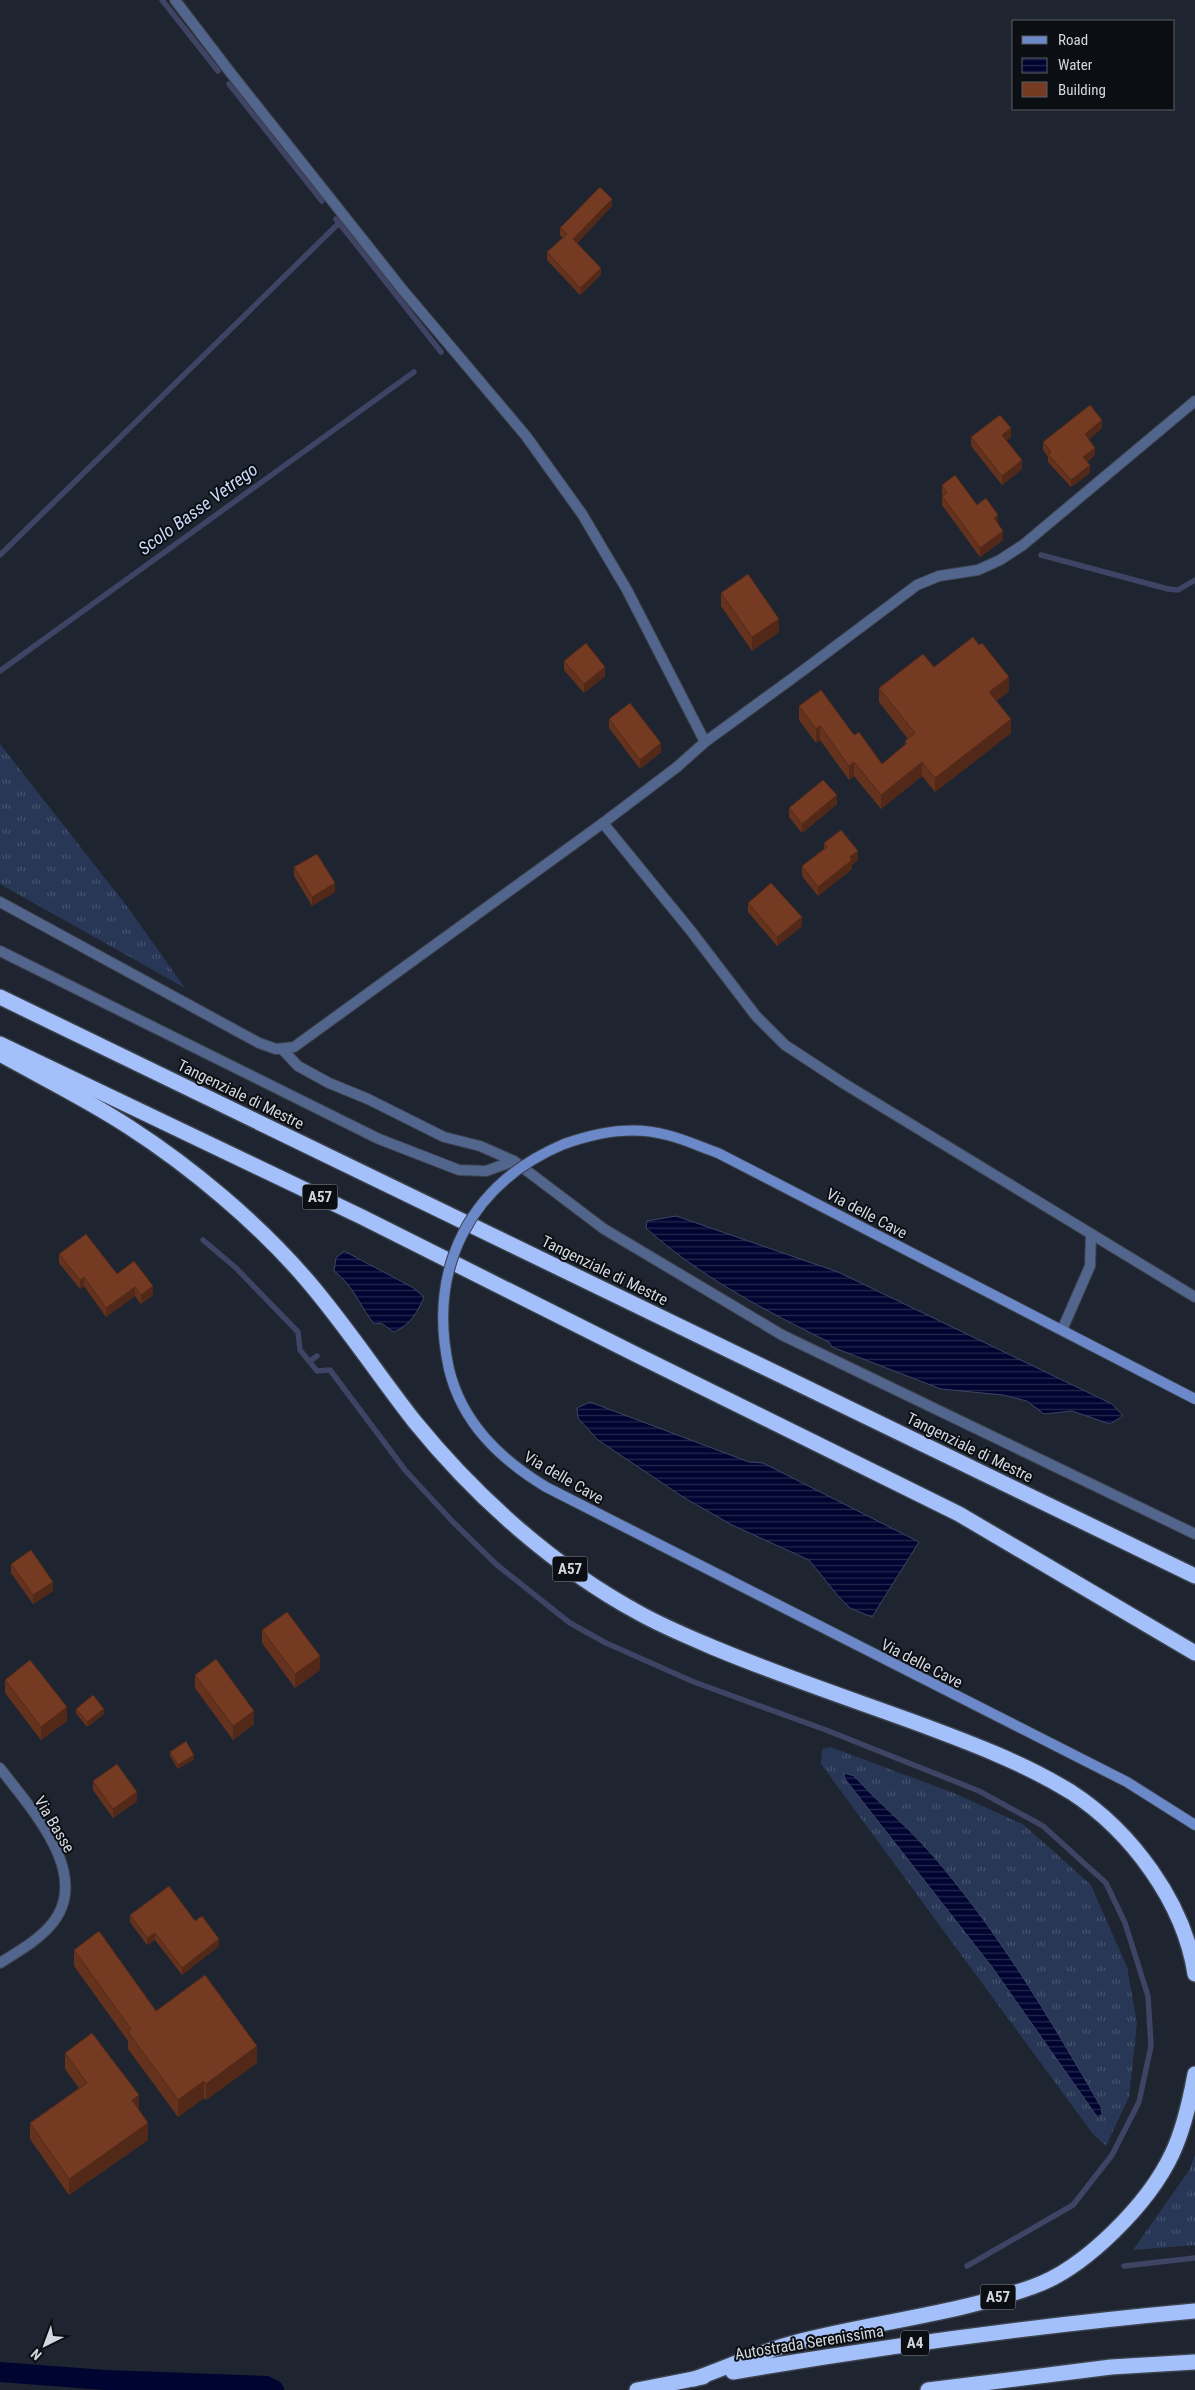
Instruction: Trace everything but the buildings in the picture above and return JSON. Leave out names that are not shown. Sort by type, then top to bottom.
[{"type":"highway","name":"Tangenziale di Mestre","points":[[0,997],[1195,1576]]},
{"type":"highway","name":"A57","points":[[0,1044],[362,1217],[646,1360],[959,1514],[1195,1653]]},
{"type":"highway","name":"A57","points":[[0,1054],[128,1126],[210,1186],[306,1279],[418,1425],[464,1476],[521,1531],[591,1584],[640,1614],[751,1663],[986,1748],[1072,1793],[1096,1811],[1136,1851],[1158,1882],[1174,1910],[1187,1944],[1195,1974]]},
{"type":"highway","name":"A57","points":[[694,2379],[796,2342],[928,2316],[1034,2287],[1059,2273],[1104,2241],[1127,2219],[1148,2191],[1175,2146],[1184,2120],[1195,2074]]},
{"type":"highway","name":"Autostrada Serenissima","points":[[637,2390],[878,2347],[1072,2322],[1195,2311]]},
{"type":"highway","points":[[928,2390],[1112,2367],[1195,2362]]},
{"type":"main road","name":"Via delle Cave","points":[[1195,1399],[718,1153],[666,1134],[610,1131],[591,1134],[546,1152],[512,1173],[484,1200],[462,1234],[448,1270],[443,1300],[442,1330],[449,1369],[464,1409],[480,1433],[502,1456],[539,1483],[668,1551],[1127,1782],[1195,1824]]},
{"type":"street","points":[[175,0],[218,58],[402,289],[526,436],[582,514],[627,590],[705,742]]},
{"type":"street","points":[[0,902],[259,1043],[270,1048],[282,1049],[299,1044],[603,823],[677,767],[705,742],[917,585],[939,576],[978,570],[1000,560],[1022,545],[1195,400]]},
{"type":"street","points":[[603,823],[691,931],[756,1016],[785,1045],[843,1083],[1090,1235],[1195,1297]]},
{"type":"street","points":[[0,950],[379,1139],[459,1170],[486,1171],[514,1161]]},
{"type":"street","points":[[282,1049],[298,1066],[329,1083],[368,1099],[444,1137],[480,1146],[514,1161],[604,1229],[774,1331],[1195,1534]]},
{"type":"street","points":[[1062,1330],[1090,1266],[1090,1235]]},
{"type":"street","name":"Via Basse","points":[[0,1768],[57,1850],[65,1871],[66,1892],[50,1926],[30,1943],[0,1963]]},
{"type":"green space","points":[[0,744],[129,909],[185,988],[0,884]]},
{"type":"green space","points":[[830,1747],[954,1793],[1024,1825],[1091,1885],[1127,1967],[1137,2023],[1129,2097],[1106,2146],[1093,2134],[821,1764],[822,1749]]},
{"type":"green space","points":[[1195,2154],[1195,2245],[1133,2250],[1190,2169]]},
{"type":"water","points":[[676,1216],[838,1272],[1112,1404],[1123,1416],[1110,1424],[1072,1411],[1044,1414],[1027,1401],[1003,1395],[941,1389],[832,1347],[829,1342],[757,1305],[710,1277],[646,1228],[647,1221]]},
{"type":"water","points":[[344,1251],[412,1287],[424,1297],[409,1322],[394,1332],[381,1323],[374,1324],[351,1289],[334,1271],[336,1258]]},
{"type":"water","points":[[590,1402],[749,1462],[763,1463],[919,1542],[872,1617],[850,1608],[809,1560],[732,1525],[683,1497],[598,1440],[578,1418],[577,1408]]},
{"type":"water","points":[[844,1773],[854,1776],[918,1839],[952,1879],[999,1941],[1041,2006],[1101,2107],[1102,2114],[1098,2118],[992,1967],[845,1779]]},
{"type":"waterway","name":"Scolo Basse Vetrego","points":[[162,0],[218,71]]},
{"type":"waterway","name":"Scolo Basse Vetrego","points":[[229,84],[322,201]]},
{"type":"waterway","name":"Scolo Basse Vetrego","points":[[336,219],[441,352]]},
{"type":"waterway","points":[[0,555],[339,223]]},
{"type":"waterway","name":"Scolo Basse Vetrego","points":[[0,671],[414,372]]},
{"type":"waterway","points":[[1041,555],[1168,589],[1178,590],[1195,580]]},
{"type":"waterway","points":[[203,1240],[236,1268],[298,1332],[300,1350],[317,1371],[330,1370],[405,1470],[453,1522],[497,1565],[570,1623],[606,1643],[694,1682],[826,1730],[979,1791],[1043,1826],[1106,1883],[1125,1923],[1148,1996],[1151,2046],[1139,2102],[1112,2155],[1073,2205],[967,2266]]},
{"type":"waterway","points":[[310,1361],[317,1356]]},
{"type":"waterway","points":[[1124,2266],[1195,2258]]},
{"type":"waterway","points":[[0,2372],[105,2380],[266,2386],[274,2390]]}]
